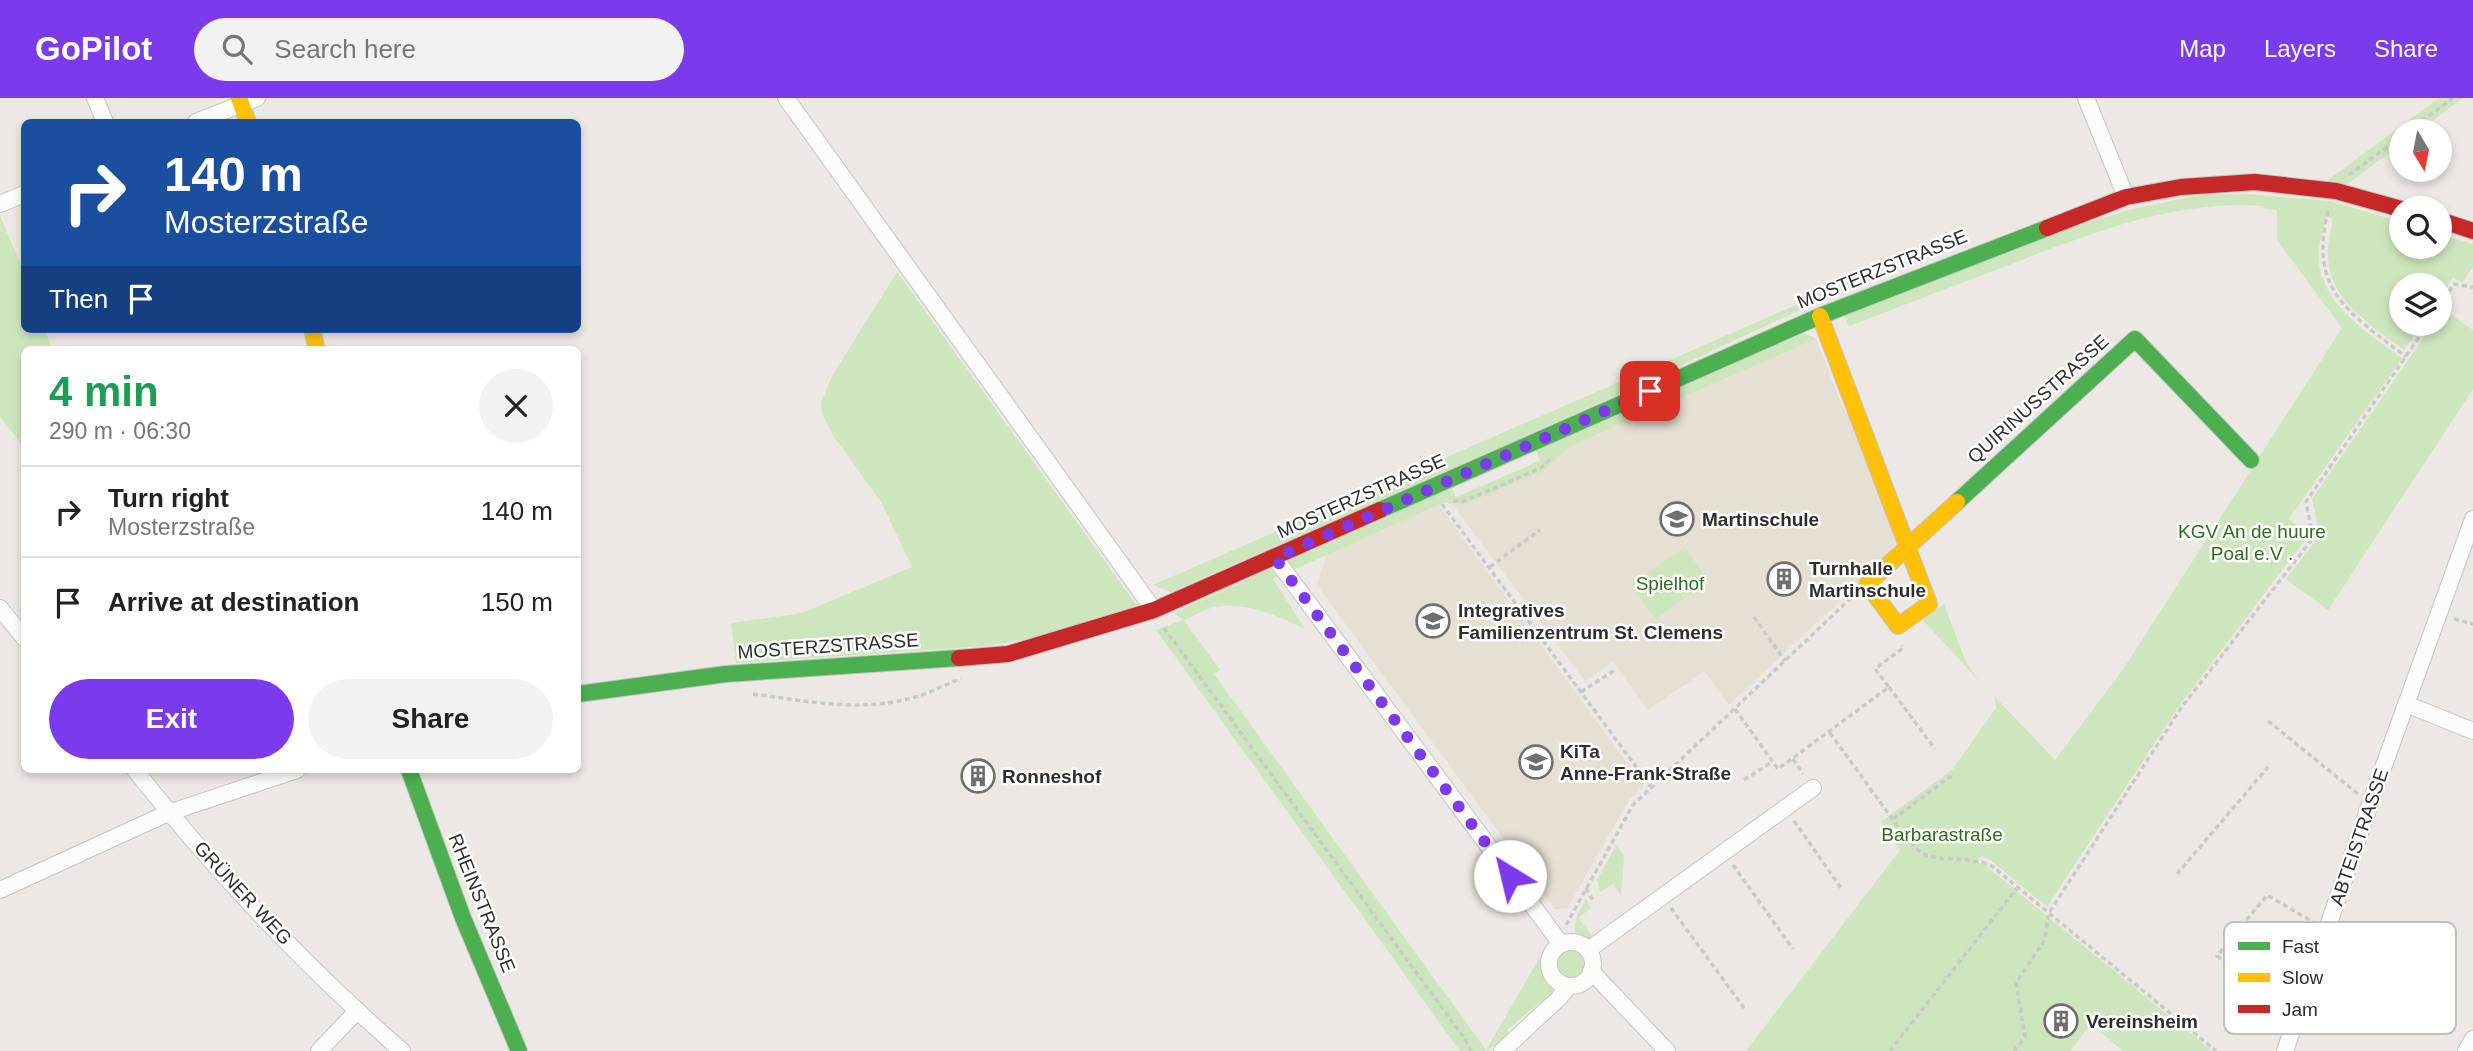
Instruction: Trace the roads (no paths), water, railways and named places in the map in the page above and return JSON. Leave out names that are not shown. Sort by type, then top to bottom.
[{"type":"street","points":[[95,98],[105,119]]},
{"type":"street","points":[[202,119],[240,101],[257,98]]},
{"type":"street","points":[[786,98],[1154,610]]},
{"type":"street","points":[[2086,98],[2126,197]]},
{"type":"street","points":[[240,101],[247,119]]},
{"type":"street","name":"MOSTERZSTRASSE","points":[[581,694],[726,674],[1008,654],[1154,610],[1820,316],[2126,197],[2181,187],[2255,182],[2336,191],[2389,206]]},
{"type":"street","points":[[0,204],[21,195]]},
{"type":"street","points":[[2452,224],[2473,231]]},
{"type":"street","points":[[1820,316],[1908,546]]},
{"type":"street","name":"QUIRINUSSTRASSE","points":[[1908,546],[1928,604],[1898,626],[1867,584],[1908,546],[2135,339],[2251,460]]},
{"type":"street","name":"ABTEISTRASSE","points":[[2330,922],[2473,519]]},
{"type":"street","points":[[1275,558],[1559,942]]},
{"type":"street","points":[[0,608],[21,634]]},
{"type":"street","points":[[2406,704],[2473,731]]},
{"type":"street","name":"GRÜNER WEG","points":[[137,773],[168,813],[281,936],[402,1051]]},
{"type":"street","points":[[0,890],[168,813],[289,773]]},
{"type":"street","name":"RHEINSTRASSE","points":[[410,773],[463,918],[519,1051]]},
{"type":"street","points":[[1587,950],[1813,788]]},
{"type":"street","points":[[1502,1051],[1569,986],[1582,982],[1591,971],[1592,960],[1587,950],[1575,942],[1559,942]]},
{"type":"street","points":[[1559,942],[1551,954],[1549,968],[1556,980],[1569,986]]},
{"type":"street","points":[[1591,971],[1667,1051]]},
{"type":"street","points":[[319,1051],[357,1011]]},
{"type":"street","name":"ABTEISTRASSE","points":[[2285,1051],[2291,1034]]},
{"type":"street","points":[[2466,1051],[2473,1039]]},
{"type":"place","name":"Martinschule","points":[[1677,519]]},
{"type":"place","name":"Turnhalle Martinschule","points":[[1784,579]]},
{"type":"place","name":"Integratives Familienzentrum St. Clemens","points":[[1433,621]]},
{"type":"place","name":"KiTa Anne-Frank-Straße","points":[[1536,762]]},
{"type":"place","name":"Ronneshof","points":[[978,776]]},
{"type":"place","name":"Vereinsheim","points":[[2061,1021]]},
{"type":"park label","name":"KGV An de huure Poal e.V .","points":[[2252,542]]},
{"type":"park label","name":"Spielhof","points":[[1670,583]]},
{"type":"park label","name":"Barbarastraße","points":[[1942,834]]}]
